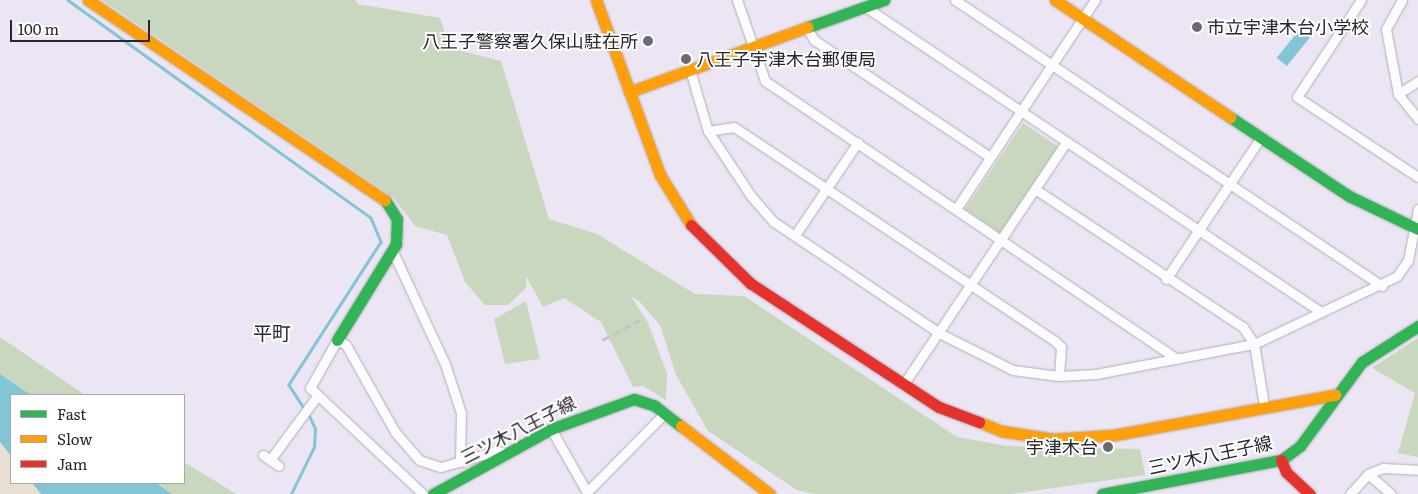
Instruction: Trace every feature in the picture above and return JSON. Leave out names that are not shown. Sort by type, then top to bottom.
[{"type":"street","points":[[88,0],[382,197],[397,219],[393,252],[310,381],[314,399],[424,494]]},
{"type":"street","points":[[596,0],[660,175],[706,244],[750,283],[903,385],[975,423],[1053,439],[1114,435],[1264,405],[1335,395]]},
{"type":"street","points":[[737,0],[766,81],[1002,239],[1177,360]]},
{"type":"street","points":[[629,92],[884,0]]},
{"type":"street","points":[[955,0],[1382,286]]},
{"type":"street","points":[[1055,0],[1349,196],[1416,228]]},
{"type":"street","points":[[956,209],[1095,0]]},
{"type":"street","points":[[1361,0],[1297,97],[1418,177]]},
{"type":"street","points":[[1402,0],[1386,29],[1398,94],[1418,119]]},
{"type":"street","points":[[864,6],[1321,312]]},
{"type":"street","points":[[806,27],[814,40],[990,157]]},
{"type":"street","points":[[690,70],[708,131],[751,196],[774,222],[939,333],[1013,370],[1059,376],[1177,360],[1254,344],[1382,286],[1405,266],[1416,228],[1418,209]]},
{"type":"street","points":[[1398,94],[1418,81]]},
{"type":"street","points":[[708,131],[734,127],[1061,347],[1059,376]]},
{"type":"street","points":[[1166,279],[1261,137]]},
{"type":"street","points":[[795,235],[858,142]]},
{"type":"street","points":[[903,385],[1066,142]]},
{"type":"street","points":[[1035,189],[1166,279],[1243,327],[1254,344],[1264,405]]},
{"type":"street","points":[[393,252],[441,356],[461,413],[460,462]]},
{"type":"street","name":"三ツ木八王子線","points":[[1106,494],[1281,460],[1300,446],[1335,395],[1371,353],[1418,326]]},
{"type":"street","points":[[337,340],[346,345],[394,432],[414,456],[436,467],[496,452],[506,454]]},
{"type":"street","points":[[279,466],[266,458],[314,399]]},
{"type":"street","name":"三ツ木八王子線","points":[[433,494],[551,429],[628,400],[641,400],[665,413],[770,494]]},
{"type":"street","points":[[551,429],[589,492],[665,413]]},
{"type":"street","points":[[1281,460],[1286,472],[1310,494]]},
{"type":"street","points":[[1350,494],[1368,474],[1383,468],[1418,470]]},
{"type":"street","points":[[1368,474],[1391,494]]},
{"type":"green space","points":[[102,0],[355,0],[358,4],[440,18],[450,48],[501,61],[549,219],[597,234],[695,294],[744,296],[957,437],[1008,446],[1140,449],[1145,475],[1011,494],[815,494],[797,490],[708,431],[676,375],[660,325],[640,302],[631,296],[648,323],[667,373],[666,400],[643,386],[633,387],[601,322],[564,298],[543,307],[526,276],[526,288],[508,305],[485,305],[465,282],[447,235],[415,226],[394,198]]},
{"type":"green space","points":[[1023,123],[1059,147],[1000,233],[965,209]]},
{"type":"green space","points":[[526,301],[540,359],[505,364],[494,319]]},
{"type":"green space","points":[[0,337],[84,394],[30,394],[0,374]]},
{"type":"green space","points":[[1418,338],[1418,457],[1398,453],[1415,393],[1372,368]]},
{"type":"green space","points":[[185,463],[236,494],[172,494],[157,484],[185,484]]},
{"type":"sand","points":[[0,442],[10,455],[10,484],[33,484],[41,494],[0,494]]},
{"type":"water","points":[[1300,29],[1310,37],[1287,66],[1277,58]]},
{"type":"water","points":[[0,374],[30,394],[10,394],[10,455],[0,442]]},
{"type":"water","points":[[33,484],[157,484],[172,494],[41,494]]},
{"type":"waterway","points":[[68,0],[371,218],[381,242],[289,385],[304,408]]},
{"type":"waterway","points":[[291,494],[314,447],[315,429],[307,412]]},
{"type":"railway","points":[[602,340],[640,320]]},
{"type":"traffic: fast","points":[[808,27],[884,0]]},
{"type":"traffic: fast","points":[[1230,117],[1349,196],[1418,229]]},
{"type":"traffic: fast","points":[[337,340],[396,244],[397,219],[385,200]]},
{"type":"traffic: fast","points":[[1102,494],[1281,460],[1300,446],[1362,362],[1418,326]]},
{"type":"traffic: fast","points":[[433,494],[551,429],[634,399],[655,406],[681,426]]},
{"type":"traffic: slow","points":[[88,0],[385,200]]},
{"type":"traffic: slow","points":[[596,0],[660,175],[691,225]]},
{"type":"traffic: slow","points":[[1055,0],[1230,117]]},
{"type":"traffic: slow","points":[[629,92],[808,27]]},
{"type":"traffic: slow","points":[[979,422],[1001,431],[1053,439],[1114,435],[1335,395]]},
{"type":"traffic: slow","points":[[681,426],[770,494]]},
{"type":"traffic: jam","points":[[691,225],[750,283],[939,407],[979,422]]},
{"type":"traffic: jam","points":[[1281,460],[1286,472],[1310,494]]},
{"type":"place","name":"市立宇津木台小学校","points":[[1197,27]]},
{"type":"place","name":"八王子警察署久保山駐在所","points":[[648,41]]},
{"type":"place","name":"八王子宇津木台郵便局","points":[[686,59]]},
{"type":"place","name":"宇津木台","points":[[1108,447]]},
{"type":"district","name":"平町","points":[[272,333]]}]
